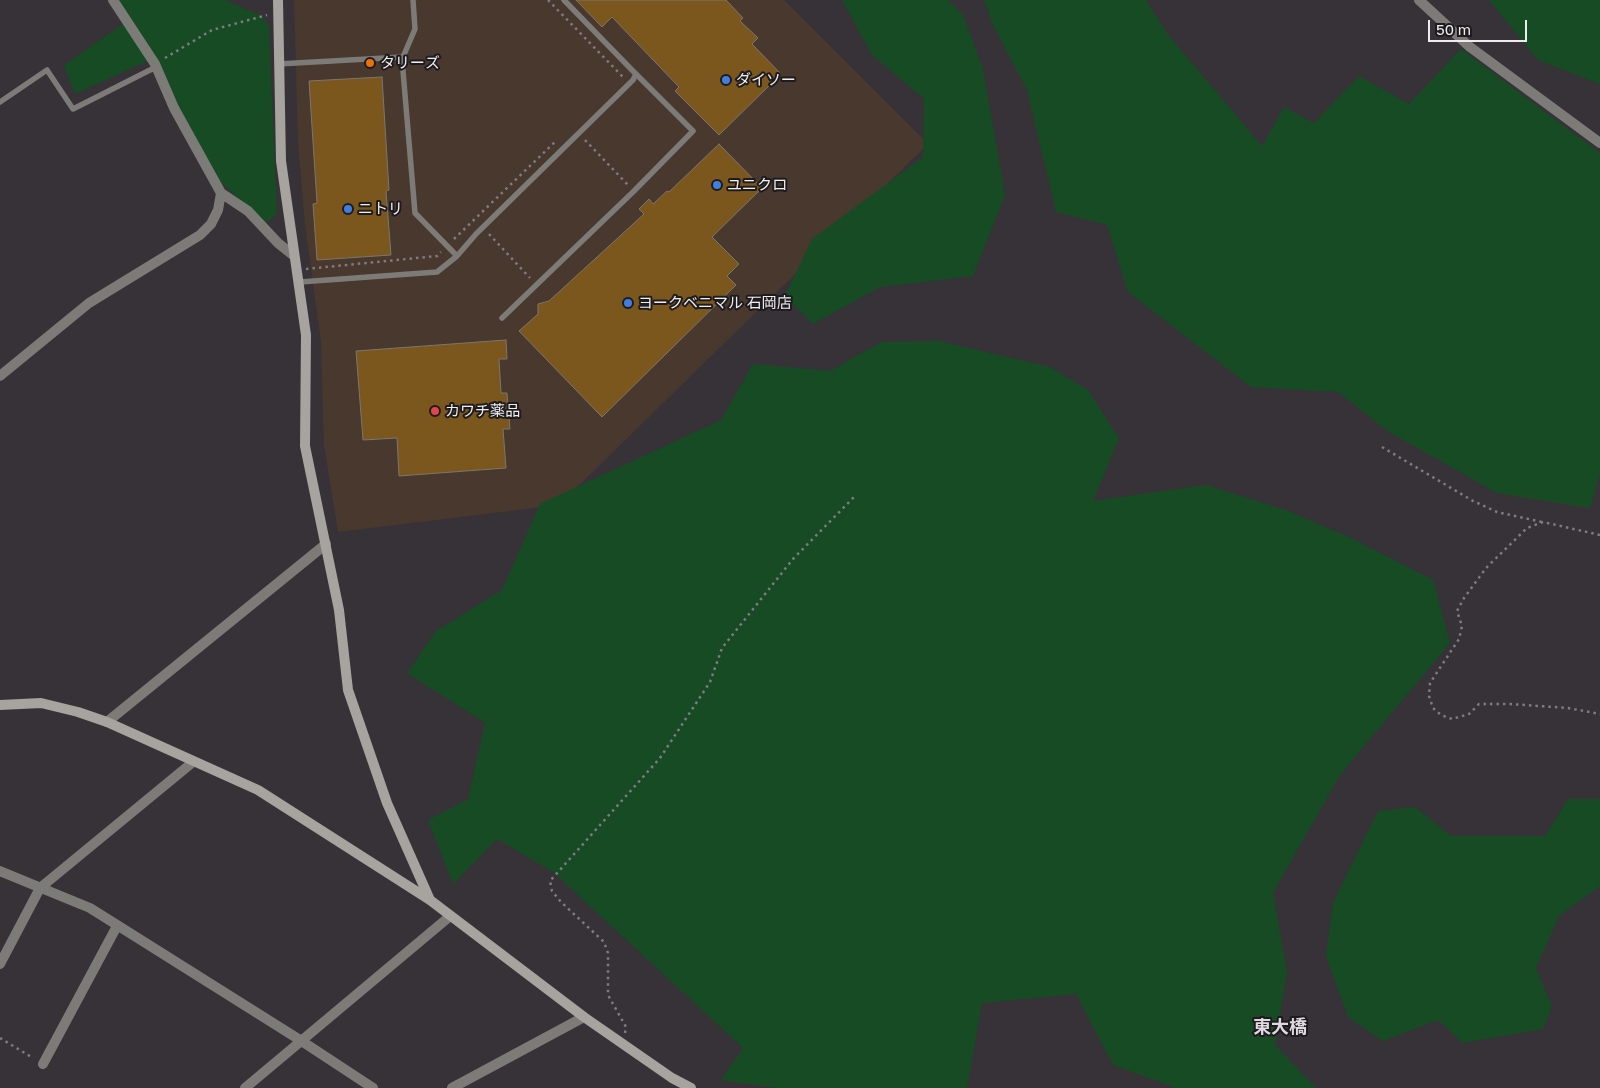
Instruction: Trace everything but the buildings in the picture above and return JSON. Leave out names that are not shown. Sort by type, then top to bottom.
[{"type":"street","points":[[113,0],[156,65],[174,108],[221,193],[248,211],[278,243],[293,255]]},
{"type":"street","points":[[278,0],[281,160],[293,255],[300,282],[306,335],[305,446],[339,610],[348,690],[387,803],[430,900]]},
{"type":"street","points":[[1419,0],[1470,46],[1600,144]]},
{"type":"street","points":[[0,376],[89,303],[200,235],[211,224],[218,210],[221,193]]},
{"type":"street","points":[[107,722],[326,544]]},
{"type":"street","points":[[0,705],[41,703],[78,712],[107,722],[258,790],[430,900],[449,917],[624,1045],[672,1078],[691,1088]]},
{"type":"street","points":[[0,964],[40,888],[193,762]]},
{"type":"street","points":[[0,871],[90,908],[373,1088]]},
{"type":"street","points":[[245,1088],[449,917]]},
{"type":"street","points":[[43,1064],[117,926]]},
{"type":"street","points":[[452,1088],[584,1016]]},
{"type":"lane","points":[[413,0],[415,29],[403,57],[415,213],[457,256]]},
{"type":"lane","points":[[502,318],[634,191],[692,131],[564,0]]},
{"type":"lane","points":[[278,64],[403,57]]},
{"type":"lane","points":[[0,102],[47,70],[73,108],[156,65]]},
{"type":"lane","points":[[300,282],[437,272],[457,256],[483,227],[633,80],[634,71]]},
{"type":"path","points":[[548,0],[623,77]]},
{"type":"path","points":[[156,65],[212,30],[278,13]]},
{"type":"path","points":[[616,83],[634,71]]},
{"type":"path","points":[[579,133],[634,191]]},
{"type":"path","points":[[297,270],[437,256],[474,218],[558,139]]},
{"type":"path","points":[[474,218],[537,286]]},
{"type":"path","points":[[1382,447],[1473,501],[1497,512],[1600,535]]},
{"type":"path","points":[[624,1045],[626,1027],[608,995],[608,953],[604,942],[561,902],[552,891],[550,881],[660,758],[699,702],[710,682],[722,648],[793,559],[855,496]]},
{"type":"path","points":[[1543,522],[1527,528],[1486,568],[1464,598],[1458,611],[1462,626],[1459,639],[1430,683],[1429,696],[1434,708],[1441,715],[1452,719],[1469,714],[1479,704],[1568,708],[1600,714]]},
{"type":"path","points":[[0,1038],[43,1064]]},
{"type":"shaded area","points":[[294,0],[784,0],[928,144],[559,505],[338,532],[324,445],[321,342],[305,225],[298,142]]},
{"type":"green space","points":[[118,0],[225,0],[262,16],[269,26],[277,214],[265,223],[213,175],[154,58],[75,94],[64,65],[130,19]]},
{"type":"green space","points":[[842,0],[948,0],[963,15],[983,69],[1005,195],[973,276],[880,287],[813,324],[785,296],[812,239],[923,157],[924,99],[872,55]]},
{"type":"green space","points":[[984,0],[1146,0],[1169,36],[1262,146],[1284,107],[1314,123],[1359,76],[1409,104],[1461,49],[1600,153],[1600,474],[1590,508],[1497,493],[1389,432],[1338,392],[1251,387],[1128,292],[1107,225],[1056,212],[1027,90],[992,23]]},
{"type":"green space","points":[[1489,0],[1600,0],[1600,84],[1538,60]]},
{"type":"green space","points":[[939,341],[1050,367],[1088,390],[1119,438],[1093,501],[1206,485],[1286,510],[1351,538],[1433,580],[1450,643],[1340,775],[1273,893],[1287,972],[1275,1045],[1316,1088],[1176,1088],[1113,1065],[1076,994],[982,1003],[967,1088],[775,1088],[721,1080],[743,1048],[553,872],[497,839],[453,884],[428,820],[468,799],[485,723],[407,673],[436,631],[502,590],[540,504],[721,420],[753,364],[830,371],[881,342]]},
{"type":"green space","points":[[1568,799],[1600,799],[1600,886],[1559,916],[1536,968],[1552,1007],[1543,1029],[1463,1043],[1438,1020],[1383,1041],[1348,1017],[1326,956],[1333,903],[1378,811],[1415,807],[1451,836],[1545,836]]},
{"type":"place","name":"タリーズ","points":[[370,63]]},
{"type":"place","name":"ダイソー","points":[[726,80]]},
{"type":"place","name":"ユニクロ","points":[[717,185]]},
{"type":"place","name":"ニトリ","points":[[348,209]]},
{"type":"place","name":"ヨークベニマル 石岡店","points":[[628,303]]},
{"type":"place","name":"カワチ薬品","points":[[435,411]]},
{"type":"district","name":"東大橋","points":[[1280,1027]]}]
